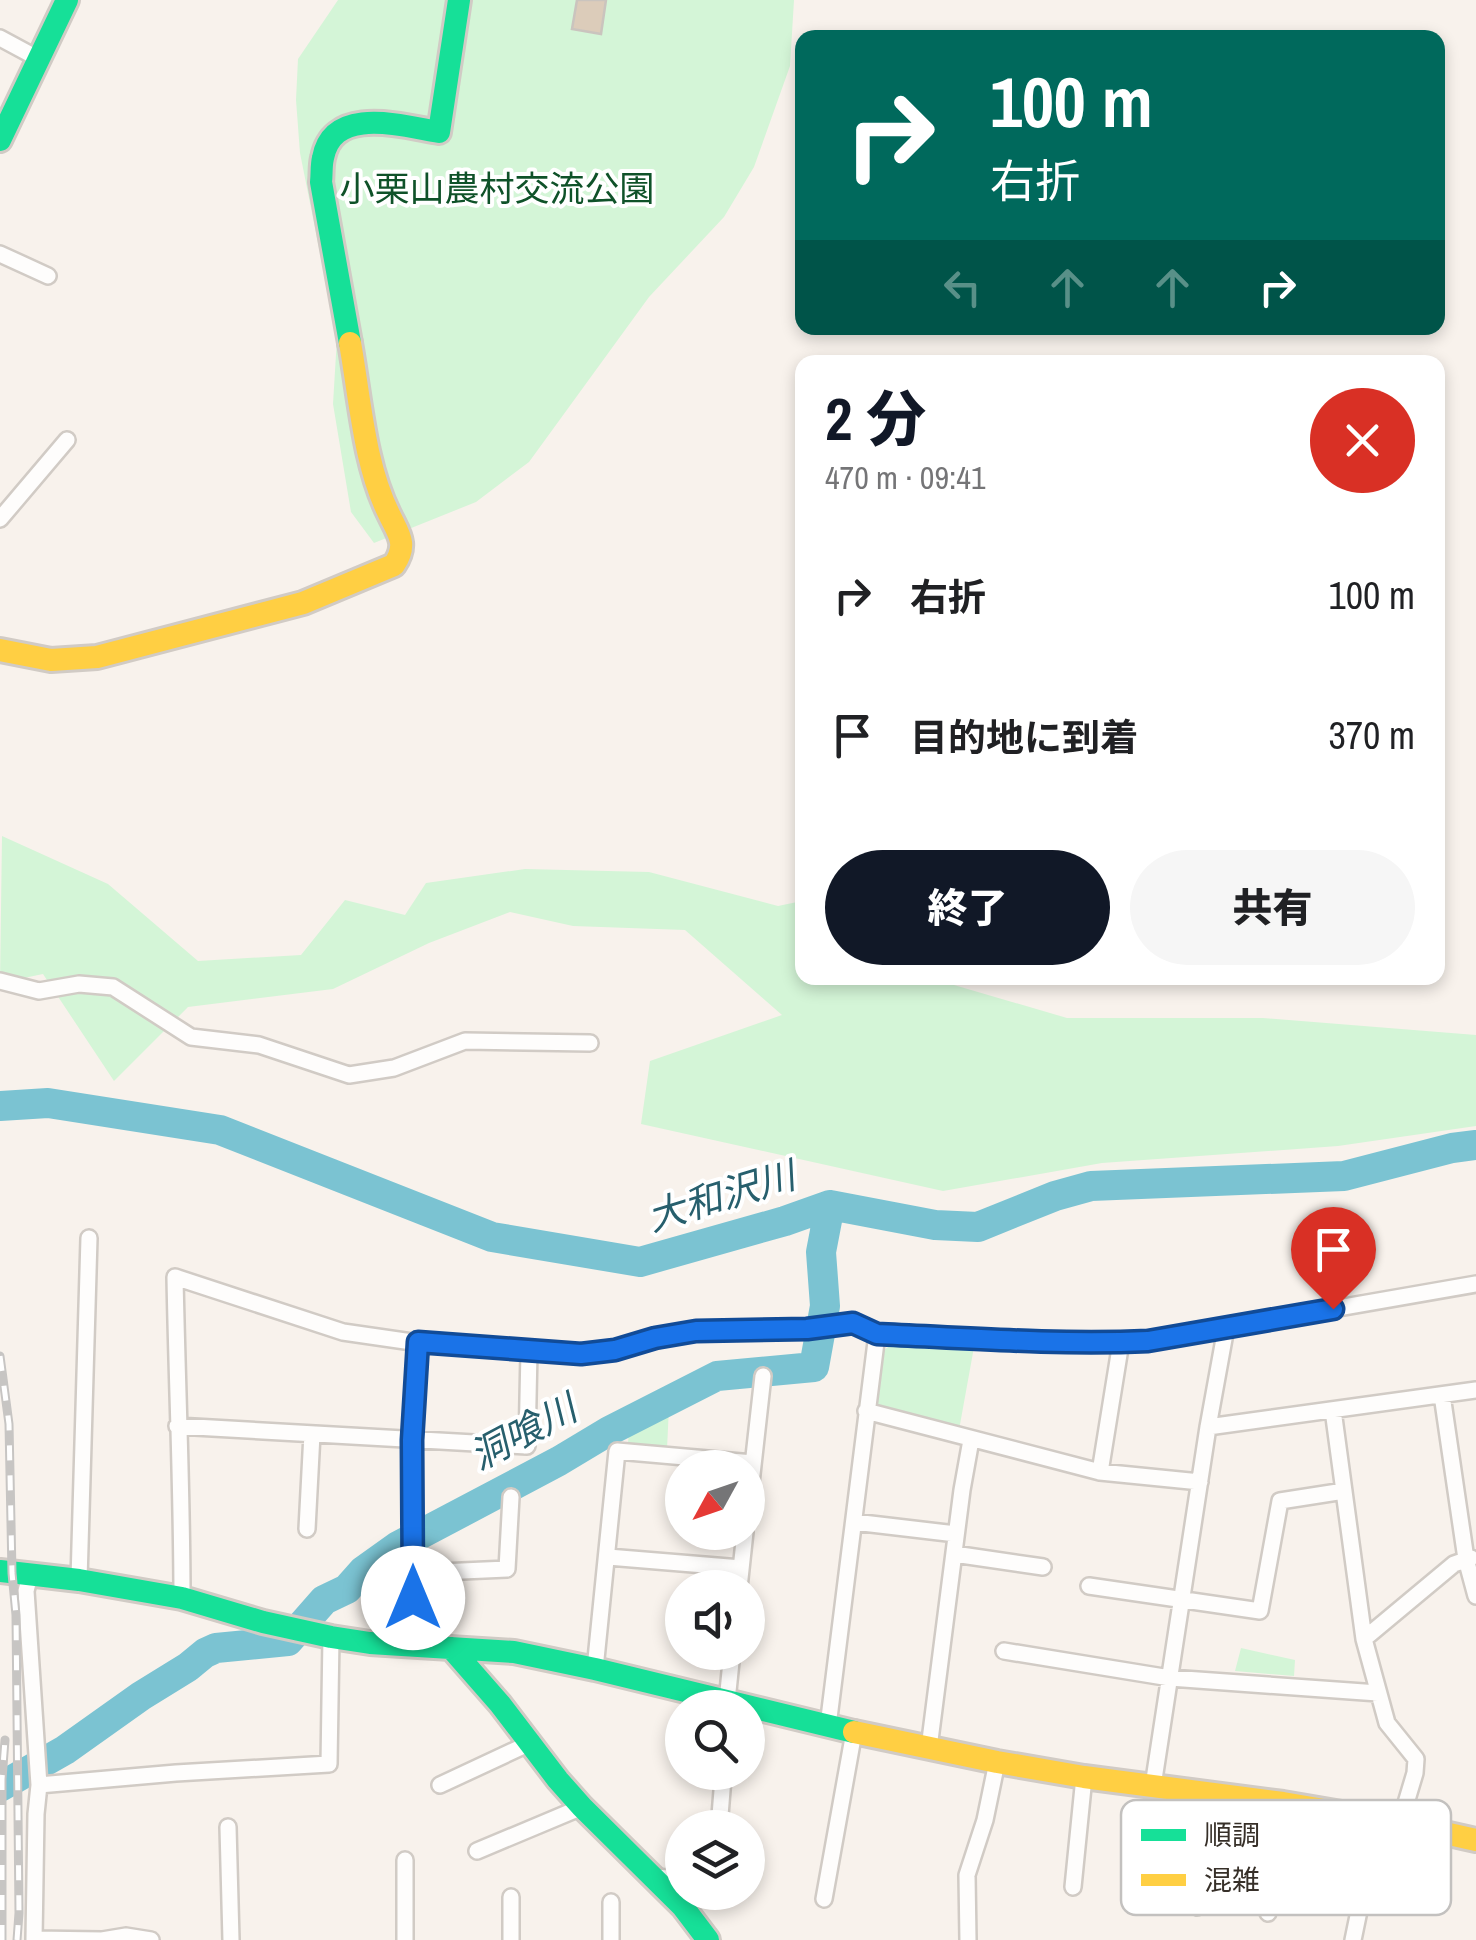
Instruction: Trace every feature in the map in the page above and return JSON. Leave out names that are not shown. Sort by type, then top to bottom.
[{"type":"street","points":[[0,140],[67,0]]},
{"type":"street","points":[[0,650],[51,660],[96,658],[336,592],[394,564],[402,553],[401,540],[373,472],[320,162],[330,137],[359,122],[439,132],[458,0]]},
{"type":"street","points":[[0,38],[39,59]]},
{"type":"street","points":[[0,254],[48,276]]},
{"type":"street","points":[[0,519],[67,440]]},
{"type":"street","points":[[0,980],[39,991],[79,984],[113,987],[190,1037],[259,1046],[349,1075],[394,1068],[465,1040],[590,1043]]},
{"type":"street","points":[[79,1580],[88,1238]]},
{"type":"street","points":[[182,1598],[175,1277],[343,1332],[418,1342],[581,1354],[696,1331],[807,1329],[853,1323],[877,1334],[1041,1342],[1148,1341],[1476,1284]]},
{"type":"street","points":[[1154,1786],[1226,1328]]},
{"type":"street","points":[[828,1726],[877,1334]]},
{"type":"street","points":[[408,1645],[413,1598],[412,1440],[418,1342]]},
{"type":"street","points":[[1100,1472],[1121,1342]]},
{"type":"street","points":[[177,1426],[527,1446],[530,1350]]},
{"type":"street","points":[[754,1450],[762,1376]]},
{"type":"street","points":[[1208,1427],[1476,1390]]},
{"type":"street","points":[[1442,1395],[1476,1596]]},
{"type":"street","points":[[866,1410],[1100,1472],[1200,1482]]},
{"type":"street","points":[[1334,1410],[1364,1639],[1387,1723],[1416,1759],[1415,1773],[1400,1800]]},
{"type":"street","points":[[307,1528],[312,1434]]},
{"type":"street","points":[[929,1748],[971,1440]]},
{"type":"street","points":[[595,1669],[617,1451],[665,1456]]},
{"type":"street","points":[[1089,1586],[1260,1611],[1280,1501],[1344,1490]]},
{"type":"street","points":[[413,1598],[440,1572],[508,1569],[510,1498]]},
{"type":"street","points":[[854,1522],[956,1534]]},
{"type":"street","points":[[608,1557],[741,1568],[743,1550]]},
{"type":"street","points":[[954,1554],[1043,1567]]},
{"type":"street","points":[[1364,1639],[1454,1564],[1471,1558]]},
{"type":"street","points":[[0,1571],[182,1598],[331,1637],[514,1652],[681,1690]]},
{"type":"street","points":[[30,1575],[26,1591],[39,1785],[34,1940],[126,1936],[151,1940]]},
{"type":"street","points":[[39,1785],[176,1772],[329,1764],[331,1637]]},
{"type":"street","points":[[451,1648],[582,1808],[683,1907],[708,1940]]},
{"type":"street","points":[[1004,1651],[1170,1678],[1378,1694]]},
{"type":"street","points":[[765,1711],[997,1762],[1261,1800]]},
{"type":"street","points":[[824,1898],[854,1732]]},
{"type":"street","points":[[440,1785],[528,1744]]},
{"type":"street","points":[[968,1940],[967,1874],[997,1762]]},
{"type":"street","points":[[1074,1887],[1084,1777]]},
{"type":"street","points":[[1214,1800],[1215,1794]]},
{"type":"street","points":[[477,1851],[582,1808]]},
{"type":"street","points":[[228,1827],[231,1940]]},
{"type":"street","points":[[405,1860],[406,1940]]},
{"type":"street","points":[[654,1877],[665,1878]]},
{"type":"street","points":[[510,1940],[511,1897]]},
{"type":"street","points":[[611,1902],[611,1940]]},
{"type":"street","points":[[1354,1940],[1361,1915]]},
{"type":"green space","name":"小栗山農村交流公園","points":[[338,0],[794,0],[790,66],[754,167],[724,217],[649,297],[529,462],[476,502],[374,543],[351,512],[333,404],[337,338],[300,153],[296,100],[298,59]]},
{"type":"green space","points":[[2,836],[108,884],[198,961],[301,955],[345,900],[405,915],[426,883],[525,869],[649,872],[778,906],[795,902],[795,985],[954,985],[1067,1018],[1263,1018],[1476,1035],[1476,1126],[1338,1146],[1102,1163],[943,1191],[641,1124],[650,1061],[782,1015],[685,930],[573,926],[510,912],[429,943],[333,989],[188,1007],[114,1081],[43,974],[0,983]]},
{"type":"green space","points":[[890,1345],[974,1347],[959,1430],[882,1409],[873,1400],[879,1355]]},
{"type":"green space","points":[[669,1407],[667,1449],[628,1445],[629,1425]]},
{"type":"green space","points":[[1241,1648],[1295,1660],[1294,1676],[1235,1671]]},
{"type":"building","points":[[577,0],[606,0],[601,34],[572,29]]},
{"type":"waterway","name":"大和沢川","points":[[0,1106],[48,1103],[220,1130],[492,1237],[640,1262],[830,1205],[935,1225],[978,1227],[1091,1186],[1344,1176],[1476,1145]]},
{"type":"waterway","name":"洞喰川","points":[[0,1787],[65,1750],[205,1653],[216,1648],[288,1641],[324,1600],[347,1589],[363,1571],[398,1546],[609,1431],[717,1376],[814,1367],[825,1306],[821,1252],[830,1205]]},
{"type":"railway","points":[[0,1356],[9,1424],[16,1615],[17,1940]]},
{"type":"railway","points":[[2,1940],[5,1740]]},
{"type":"traffic: fast","points":[[0,140],[67,0]]},
{"type":"traffic: fast","points":[[350,343],[321,182],[323,158],[329,141],[354,125],[389,124],[439,132],[459,0]]},
{"type":"traffic: fast","points":[[0,1571],[182,1598],[331,1637],[514,1652],[854,1732]]},
{"type":"traffic: fast","points":[[451,1648],[558,1780],[683,1907],[708,1940]]},
{"type":"traffic: slow","points":[[0,650],[51,660],[97,657],[303,603],[394,565],[401,551],[400,540],[374,474],[350,343]]},
{"type":"traffic: slow","points":[[854,1732],[1084,1777],[1260,1800]]},
{"type":"traffic: slow","points":[[1451,1834],[1476,1840]]},
{"type":"route","points":[[413,1598],[412,1440],[418,1342],[581,1354],[696,1331],[807,1329],[853,1323],[877,1334],[1121,1342],[1148,1341],[1333,1309]]}]
